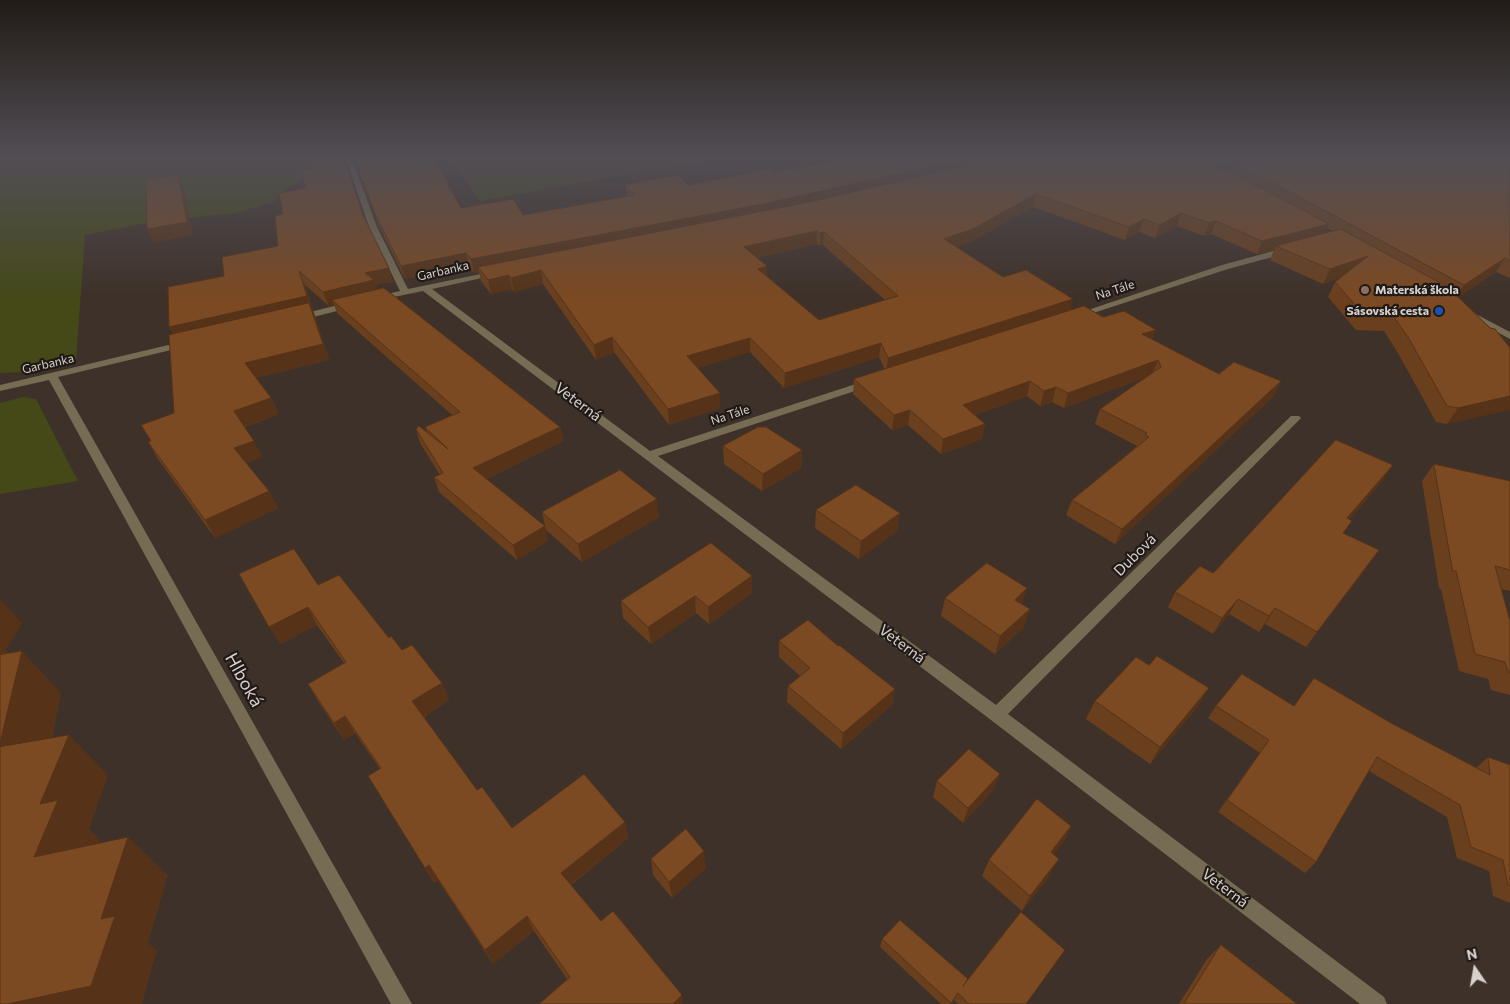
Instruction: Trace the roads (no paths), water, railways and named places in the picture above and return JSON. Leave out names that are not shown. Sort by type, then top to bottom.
[{"type":"street","points":[[365,206],[372,227],[405,292]]},
{"type":"street","name":"Na Tále","points":[[1072,317],[1225,268],[1298,248]]},
{"type":"street","name":"Garbanka","points":[[367,302],[507,270]]},
{"type":"street","name":"Veterná","points":[[424,288],[997,715],[1378,1004]]},
{"type":"street","points":[[290,320],[357,304]]},
{"type":"street","points":[[1460,308],[1510,336]]},
{"type":"street","name":"Garbanka","points":[[0,388],[195,342]]},
{"type":"street","name":"Hlboká","points":[[52,376],[402,1004]]},
{"type":"street","name":"Na Tále","points":[[649,455],[884,378]]},
{"type":"street","name":"Dubová","points":[[997,715],[1295,418]]},
{"type":"place","name":"Materská škola","points":[[1365,290]]},
{"type":"place","name":"Sásovská cesta","points":[[1439,311]]}]
